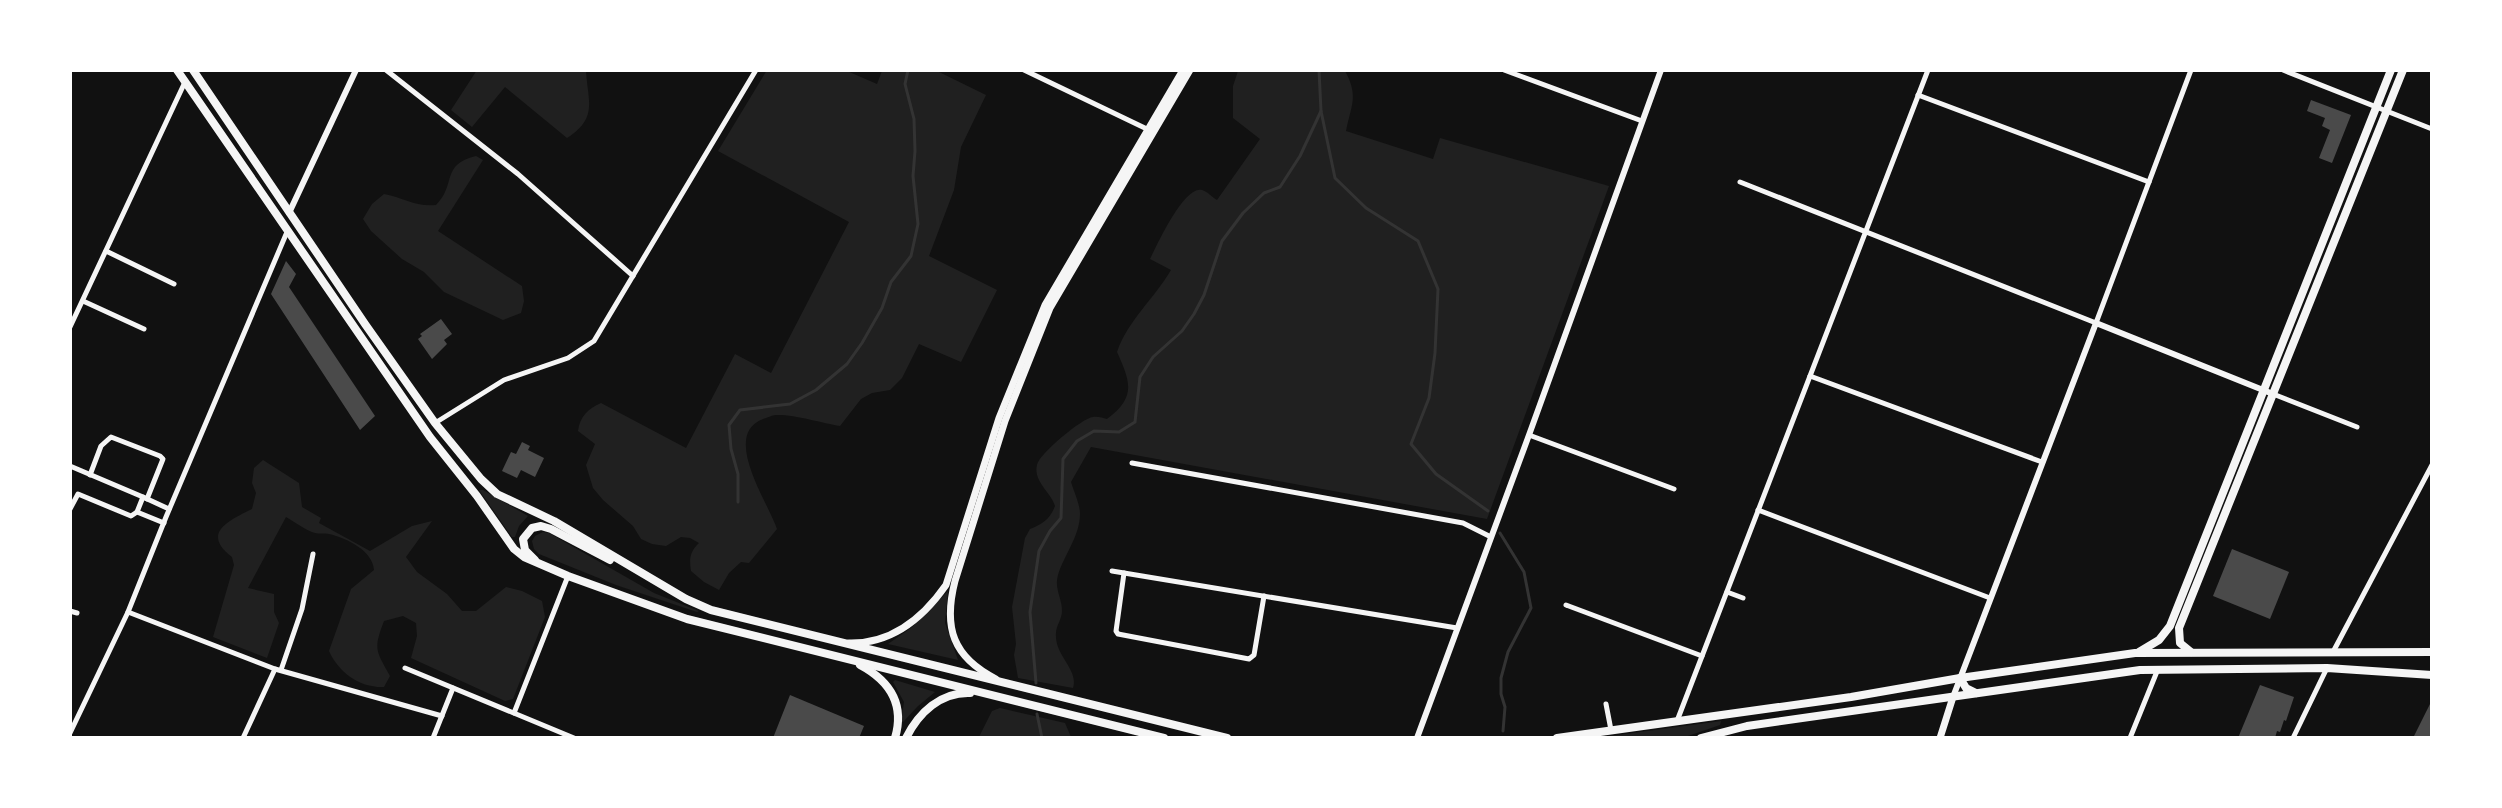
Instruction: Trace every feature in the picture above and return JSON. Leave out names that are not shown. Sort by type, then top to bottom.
[{"type":"main road","points":[[177,70],[430,437],[477,496],[512,546],[527,560],[687,619],[1164,738]]},
{"type":"main road","points":[[193,70],[435,423],[470,468],[494,492],[561,525],[686,599]]},
{"type":"main road","points":[[1010,685],[974,665],[957,646],[950,623],[953,590],[1005,421],[1050,308],[1151,131],[1183,70]]},
{"type":"main road","points":[[835,642],[863,643],[891,635],[905,627],[930,604],[945,585],[999,418],[1040,315],[1190,70]]},
{"type":"main road","points":[[2135,654],[2152,646],[2170,626],[2391,70]]},
{"type":"main road","points":[[2192,653],[2180,643],[2180,628],[2403,70]]},
{"type":"main road","points":[[548,568],[530,557],[524,547],[525,536],[534,527],[551,529],[686,599],[719,613],[1227,738]]},
{"type":"main road","points":[[1557,738],[2135,654],[2432,652]]},
{"type":"main road","points":[[846,658],[875,674],[891,691],[899,712],[895,738]]},
{"type":"main road","points":[[1701,738],[1747,726],[2158,669],[2327,668],[2432,675]]},
{"type":"main road","points":[[2389,672],[2432,670]]},
{"type":"main road","points":[[1960,678],[1966,688],[1976,694]]},
{"type":"main road","points":[[906,738],[921,715],[947,696],[972,693],[1016,700]]},
{"type":"main road","points":[[1940,738],[1953,697]]},
{"type":"street","points":[[289,213],[356,70]]},
{"type":"street","points":[[386,70],[518,174],[633,276]]},
{"type":"street","points":[[435,423],[504,380],[568,357],[583,350],[597,337],[756,70]]},
{"type":"street","points":[[1024,70],[1151,131]]},
{"type":"street","points":[[1504,70],[1642,121]]},
{"type":"street","points":[[1417,738],[1661,70]]},
{"type":"street","points":[[1677,721],[1927,72],[1918,70]]},
{"type":"street","points":[[1953,697],[2191,70]]},
{"type":"street","points":[[2283,70],[2432,129]]},
{"type":"street","points":[[70,327],[185,82]]},
{"type":"street","points":[[1918,95],[2149,182]]},
{"type":"street","points":[[1740,182],[2357,427]]},
{"type":"street","points":[[70,733],[128,612],[287,232]]},
{"type":"street","points":[[106,252],[174,284]]},
{"type":"street","points":[[83,301],[144,329]]},
{"type":"street","points":[[1810,376],[2043,462]]},
{"type":"street","points":[[1529,435],[1674,489]]},
{"type":"street","points":[[70,509],[78,494],[131,516],[137,512],[145,498],[162,459],[160,456],[111,437],[101,446],[90,475]]},
{"type":"street","points":[[1132,463],[1462,523],[1491,537]]},
{"type":"street","points":[[2333,652],[2432,465]]},
{"type":"street","points":[[70,466],[170,509]]},
{"type":"street","points":[[1758,510],[1990,598]]},
{"type":"street","points":[[137,512],[164,523]]},
{"type":"street","points":[[243,738],[278,669],[302,609],[313,554]]},
{"type":"street","points":[[1112,571],[1457,628]]},
{"type":"street","points":[[1125,573],[1116,631],[1118,634],[1249,658],[1254,655],[1264,596]]},
{"type":"street","points":[[514,713],[568,576]]},
{"type":"street","points":[[1727,592],[1743,598]]},
{"type":"street","points":[[1566,605],[1702,656]]},
{"type":"street","points":[[70,611],[77,613]]},
{"type":"street","points":[[128,612],[278,669],[442,716]]},
{"type":"street","points":[[405,668],[574,738]]},
{"type":"street","points":[[2293,738],[2327,668]]},
{"type":"street","points":[[2130,738],[2158,669]]},
{"type":"street","points":[[433,738],[453,688]]},
{"type":"street","points":[[1606,704],[1611,730]]},
{"type":"street","points":[[556,738],[558,731]]},
{"type":"shaded area","points":[[477,70],[586,71],[589,101],[587,116],[577,131],[567,138],[505,87],[472,127],[451,110]]},
{"type":"shaded area","points":[[767,70],[847,71],[877,84],[882,71],[937,71],[986,95],[961,147],[954,190],[929,256],[997,290],[961,362],[919,344],[902,378],[890,390],[872,393],[861,399],[840,426],[799,417],[773,415],[751,427],[746,439],[751,470],[777,529],[749,563],[741,562],[729,573],[719,590],[704,582],[691,571],[691,556],[699,543],[690,538],[681,537],[666,546],[652,544],[641,539],[633,526],[603,500],[593,488],[586,465],[595,444],[578,431],[585,414],[601,403],[686,448],[735,354],[771,373],[849,222],[718,151]]},
{"type":"shaded area","points":[[1238,71],[1345,71],[1353,94],[1346,131],[1433,159],[1440,138],[1609,186],[1487,519],[1091,447],[1071,482],[1079,506],[1079,522],[1075,538],[1057,580],[1062,611],[1056,630],[1056,641],[1073,675],[1073,688],[1018,678],[1014,655],[1016,644],[1012,607],[1025,538],[1030,529],[1048,518],[1055,506],[1040,482],[1036,471],[1037,465],[1045,453],[1071,430],[1093,417],[1107,419],[1123,403],[1128,388],[1125,372],[1117,352],[1134,320],[1171,270],[1150,259],[1172,217],[1187,197],[1195,191],[1202,190],[1217,200],[1260,139],[1233,118],[1233,86]]},
{"type":"shaded area","points":[[476,156],[483,160],[438,231],[522,286],[524,301],[521,313],[503,320],[444,292],[424,272],[402,259],[371,231],[363,219],[372,204],[384,194],[416,203],[436,205],[446,190],[453,170],[458,164]]},
{"type":"shaded area","points":[[263,460],[299,483],[302,507],[321,518],[319,523],[370,551],[412,526],[432,521],[406,557],[417,572],[447,594],[462,611],[476,611],[506,587],[522,591],[542,601],[545,617],[513,699],[505,701],[411,658],[417,636],[416,623],[403,616],[384,621],[378,638],[379,655],[390,676],[384,687],[367,685],[351,678],[338,666],[329,651],[351,589],[374,570],[373,563],[364,551],[351,542],[329,534],[311,532],[286,517],[248,588],[274,594],[274,612],[279,623],[267,658],[213,637],[234,565],[232,557],[223,549],[218,534],[227,523],[252,509],[256,493],[252,483],[254,468]]},
{"type":"shaded area","points":[[479,490],[483,490],[528,516],[519,526],[515,537],[512,537]]},
{"type":"shaded area","points":[[543,532],[549,533],[654,593],[699,611],[616,585],[539,554],[534,549],[532,541],[535,536]]},
{"type":"shaded area","points":[[948,591],[945,623],[958,660],[888,644],[911,628]]},
{"type":"shaded area","points":[[895,680],[935,692],[903,722],[901,721],[904,702],[893,682]]},
{"type":"shaded area","points":[[1000,708],[1065,723],[1071,737],[979,737],[992,711]]},
{"type":"shaded area","points":[[1721,721],[1720,725],[1685,737],[1603,737]]},
{"type":"building","points":[[2311,100],[2351,115],[2332,163],[2319,158],[2330,130],[2322,126],[2325,118],[2307,111]]},
{"type":"building","points":[[286,261],[296,274],[289,287],[375,416],[360,430],[271,294]]},
{"type":"building","points":[[441,319],[452,334],[444,340],[447,344],[432,359],[418,339],[422,336],[420,334]]},
{"type":"building","points":[[522,442],[530,446],[528,450],[544,458],[535,477],[521,470],[517,478],[502,471],[511,452],[516,454]]},
{"type":"building","points":[[2232,549],[2289,572],[2270,619],[2213,596]]},
{"type":"building","points":[[2260,685],[2294,697],[2286,721],[2284,720],[2275,738],[2238,738]]},
{"type":"building","points":[[790,695],[864,726],[859,738],[773,738]]},
{"type":"building","points":[[2432,700],[2432,738],[2413,738]]},
{"type":"waterway","points":[[738,502],[738,474],[731,449],[729,425],[740,410],[790,404],[816,390],[847,364],[882,308],[891,282],[911,256],[918,224],[913,176],[914,119],[905,84],[908,70]]},
{"type":"waterway","points":[[1036,683],[1030,612],[1039,551],[1050,531],[1061,518],[1063,459],[1077,441],[1094,431],[1119,432],[1135,422],[1140,377],[1153,357],[1182,331],[1194,314],[1204,295],[1222,241],[1243,213],[1264,193],[1280,187],[1300,156],[1321,111],[1319,70]]},
{"type":"waterway","points":[[1321,111],[1335,178],[1366,208],[1418,241],[1438,289],[1435,353],[1429,398],[1411,444],[1436,474],[1488,511]]},
{"type":"waterway","points":[[1500,533],[1524,572],[1531,608],[1508,652],[1501,678],[1501,694],[1505,707],[1503,731]]},
{"type":"waterway","points":[[1037,714],[1042,738]]}]
